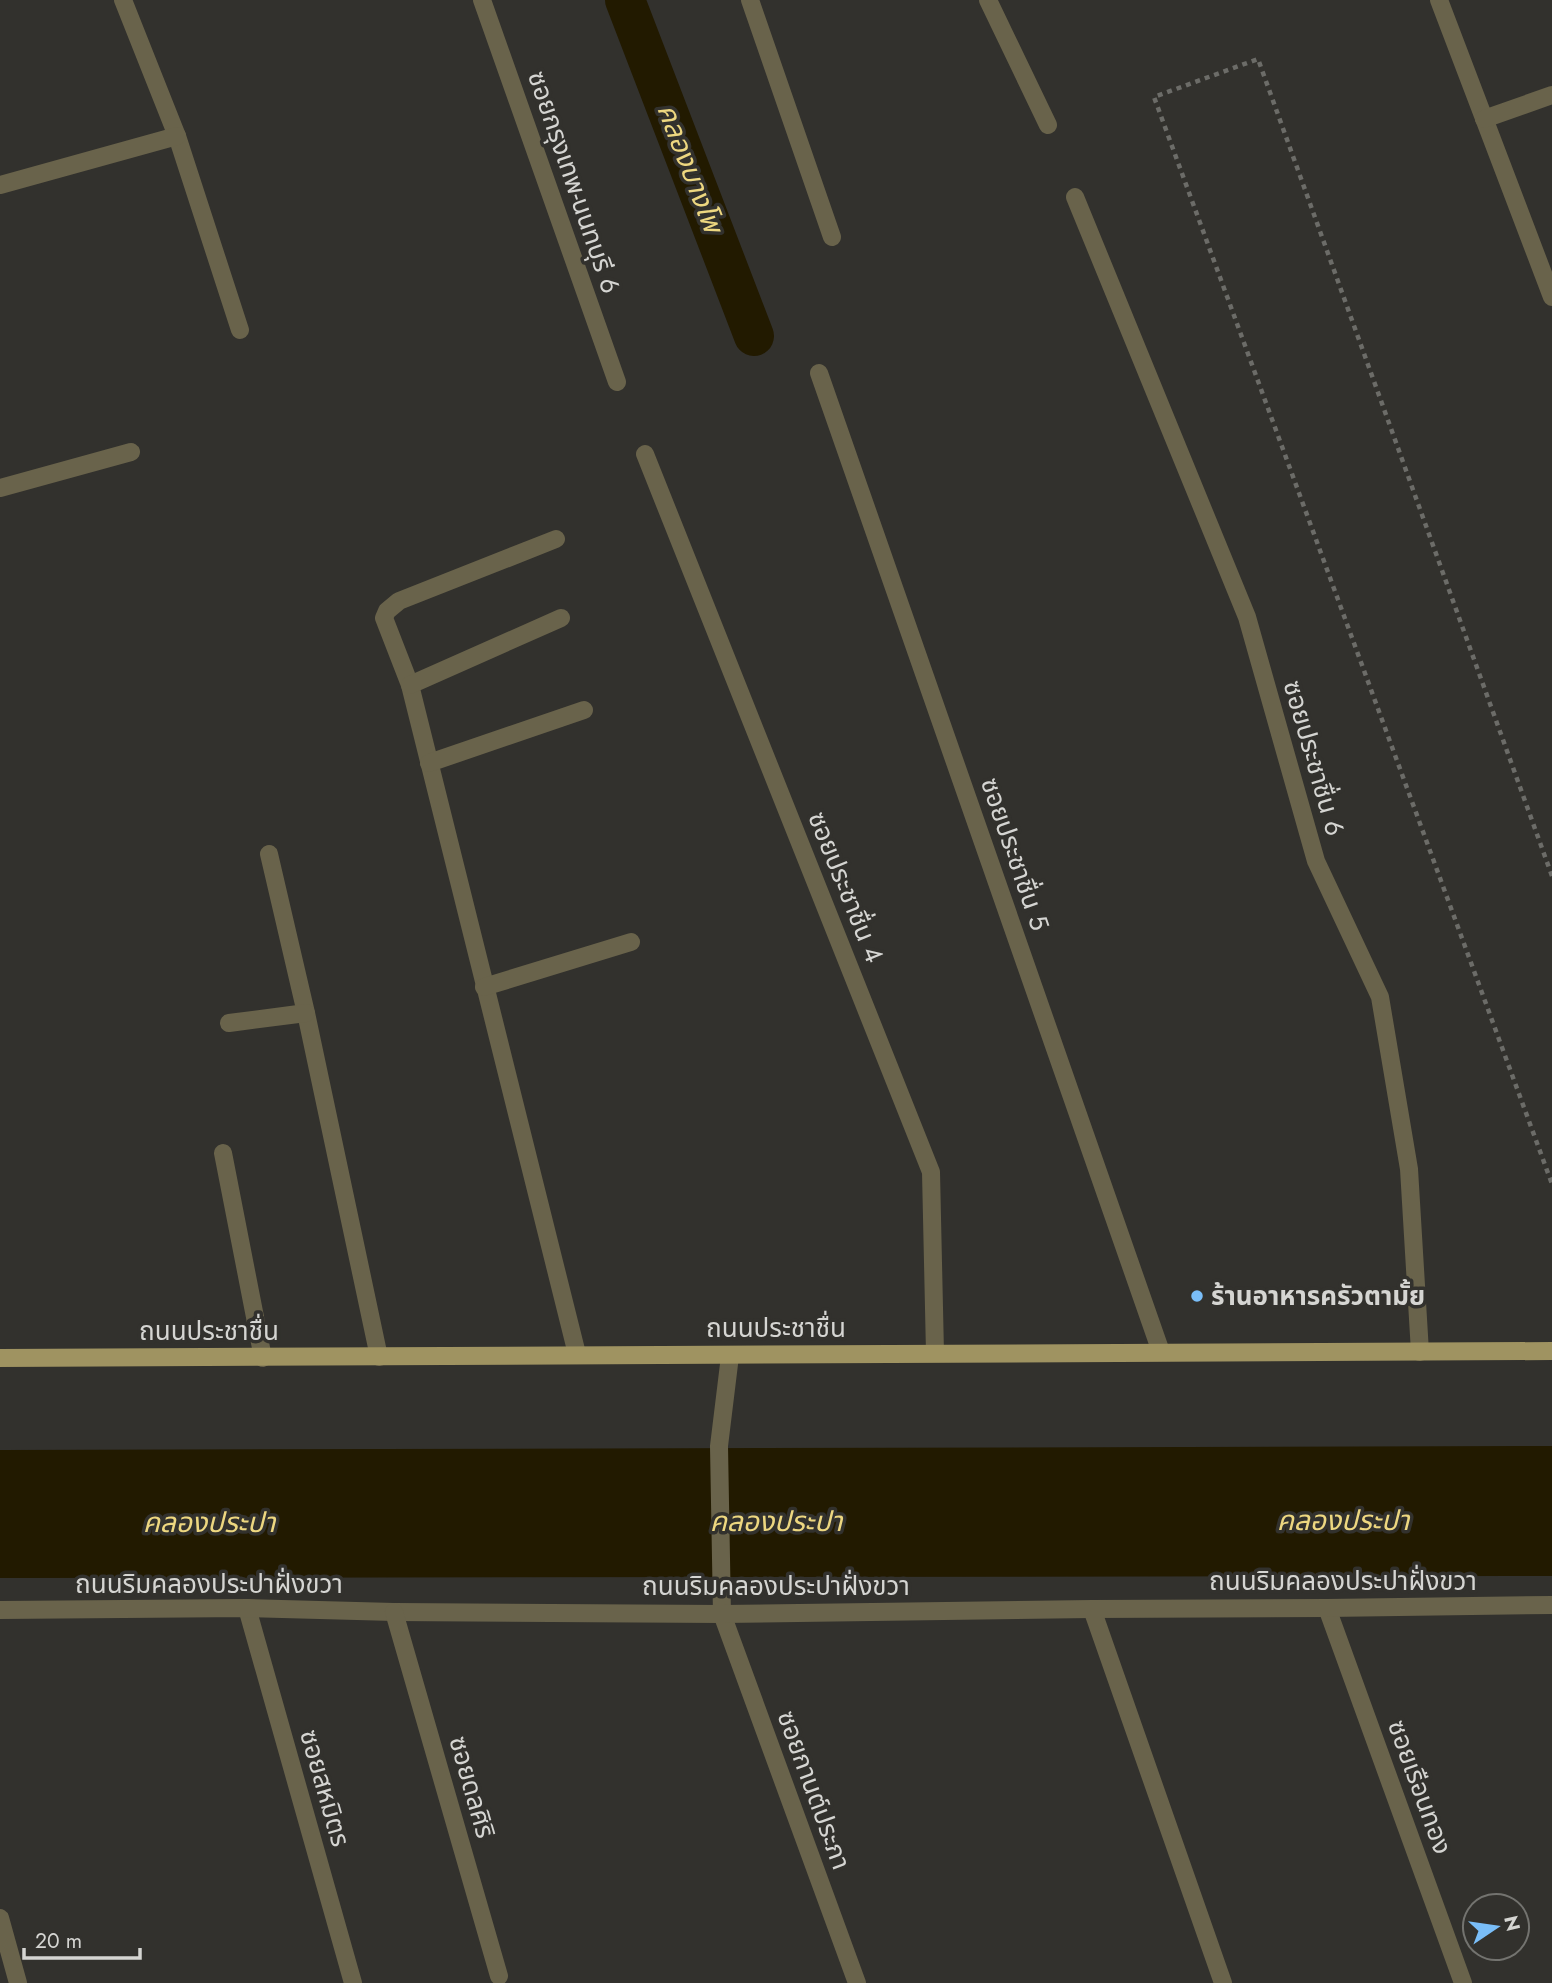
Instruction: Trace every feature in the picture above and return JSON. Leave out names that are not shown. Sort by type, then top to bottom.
[{"type":"main road","name":"ถนนประชาชื่น","points":[[0,1358],[1552,1351]]},
{"type":"street","points":[[123,0],[177,136],[240,330]]},
{"type":"street","name":"ซอยกรุงเทพ-นนทบุรี 6","points":[[482,0],[617,382]]},
{"type":"street","points":[[750,0],[832,237]]},
{"type":"street","points":[[988,0],[1048,125]]},
{"type":"street","points":[[1439,0],[1552,297]]},
{"type":"street","points":[[1484,119],[1552,95]]},
{"type":"street","points":[[0,185],[177,136]]},
{"type":"street","name":"ซอยประชาชื่น 6","points":[[1075,197],[1247,617],[1316,862],[1380,997],[1409,1169],[1420,1352]]},
{"type":"street","name":"ซอยประชาชื่น 5","points":[[819,373],[1160,1352]]},
{"type":"street","points":[[0,488],[131,452]]},
{"type":"street","name":"ซอยประชาชื่น 4","points":[[645,454],[931,1172],[935,1353]]},
{"type":"street","points":[[555,539],[399,601],[387,611],[384,618],[410,685],[577,1354]]},
{"type":"street","points":[[410,685],[561,618]]},
{"type":"street","points":[[429,763],[584,710]]},
{"type":"street","points":[[269,854],[306,1013],[379,1357]]},
{"type":"street","points":[[484,987],[631,942]]},
{"type":"street","points":[[229,1023],[306,1013]]},
{"type":"street","points":[[223,1153],[263,1358]]},
{"type":"street","points":[[722,1614],[719,1446],[730,1356]]},
{"type":"street","name":"ถนนริมคลองประปาฝั่งขวา","points":[[0,1610],[247,1608],[394,1612],[722,1614],[1552,1605]]},
{"type":"street","name":"ซอยสหมิตร","points":[[247,1608],[353,1983]]},
{"type":"street","name":"ซอยเรือนทอง","points":[[1327,1608],[1463,1983]]},
{"type":"street","points":[[1092,1609],[1223,1983]]},
{"type":"street","name":"ซอยดลศิริ","points":[[394,1612],[499,1976]]},
{"type":"street","name":"ซอยกานต์ประภา","points":[[722,1614],[857,1983]]},
{"type":"street","points":[[0,1918],[18,1983]]},
{"type":"path","points":[[1552,876],[1258,59],[1154,97],[1552,1184]]},
{"type":"water","name":"คลองประปา","points":[[1552,1446],[1552,1576],[0,1578],[0,1450]]},
{"type":"waterway","name":"คลองบางโพ","points":[[625,0],[754,336]]},
{"type":"place","name":"ร้านอาหารครัวตามั้ย","points":[[1197,1296]]}]
